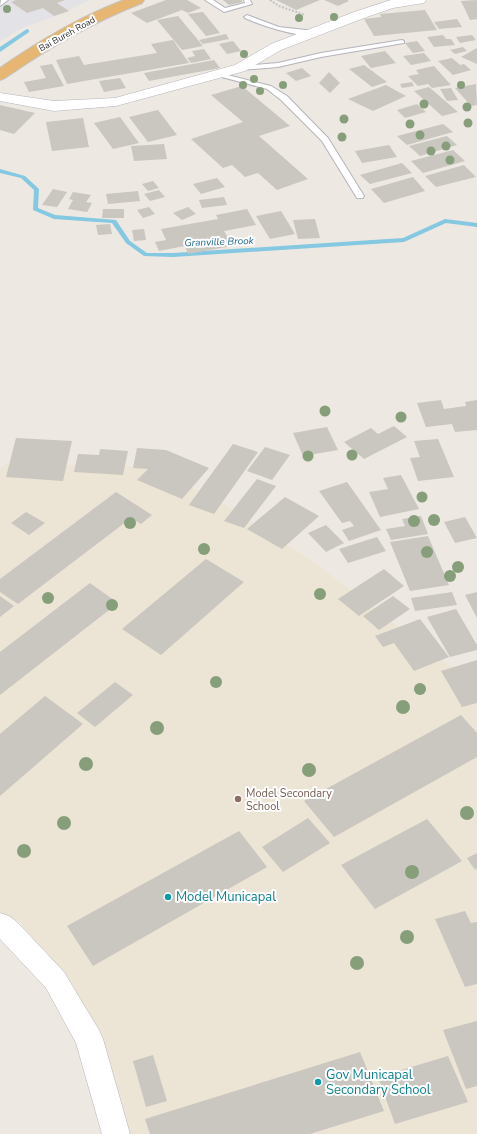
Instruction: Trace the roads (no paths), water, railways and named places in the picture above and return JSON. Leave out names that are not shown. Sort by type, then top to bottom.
[{"type":"highway","points":[[0,58],[77,13],[104,0]]},
{"type":"highway","name":"Bai Bureh Road","points":[[0,75],[44,46],[120,6],[137,0]]},
{"type":"street","points":[[0,96],[54,106],[116,102],[240,68],[276,47],[337,23],[391,4],[419,0]]},
{"type":"street","points":[[0,924],[8,930],[55,980],[89,1039],[116,1134]]},
{"type":"lane","points":[[0,4],[5,0]]},
{"type":"lane","points":[[208,0],[224,10],[249,4],[247,0]]},
{"type":"lane","points":[[247,17],[262,24],[285,31],[314,33]]},
{"type":"lane","points":[[240,68],[278,65],[321,55],[402,42]]},
{"type":"lane","points":[[216,74],[269,87],[284,98],[325,140],[360,196]]},
{"type":"waterway","points":[[0,50],[27,31]]},
{"type":"waterway","name":"Granville Brook","points":[[0,171],[23,177],[37,190],[35,209],[54,217],[114,221],[128,242],[146,255],[173,255],[404,240],[445,221],[477,225]]},
{"type":"place","name":"Model Secondary School","points":[[238,799]]},
{"type":"place","name":"Model Municapal","points":[[168,897]]},
{"type":"place","name":"Gov Municapal Secondary School","points":[[318,1082]]}]
